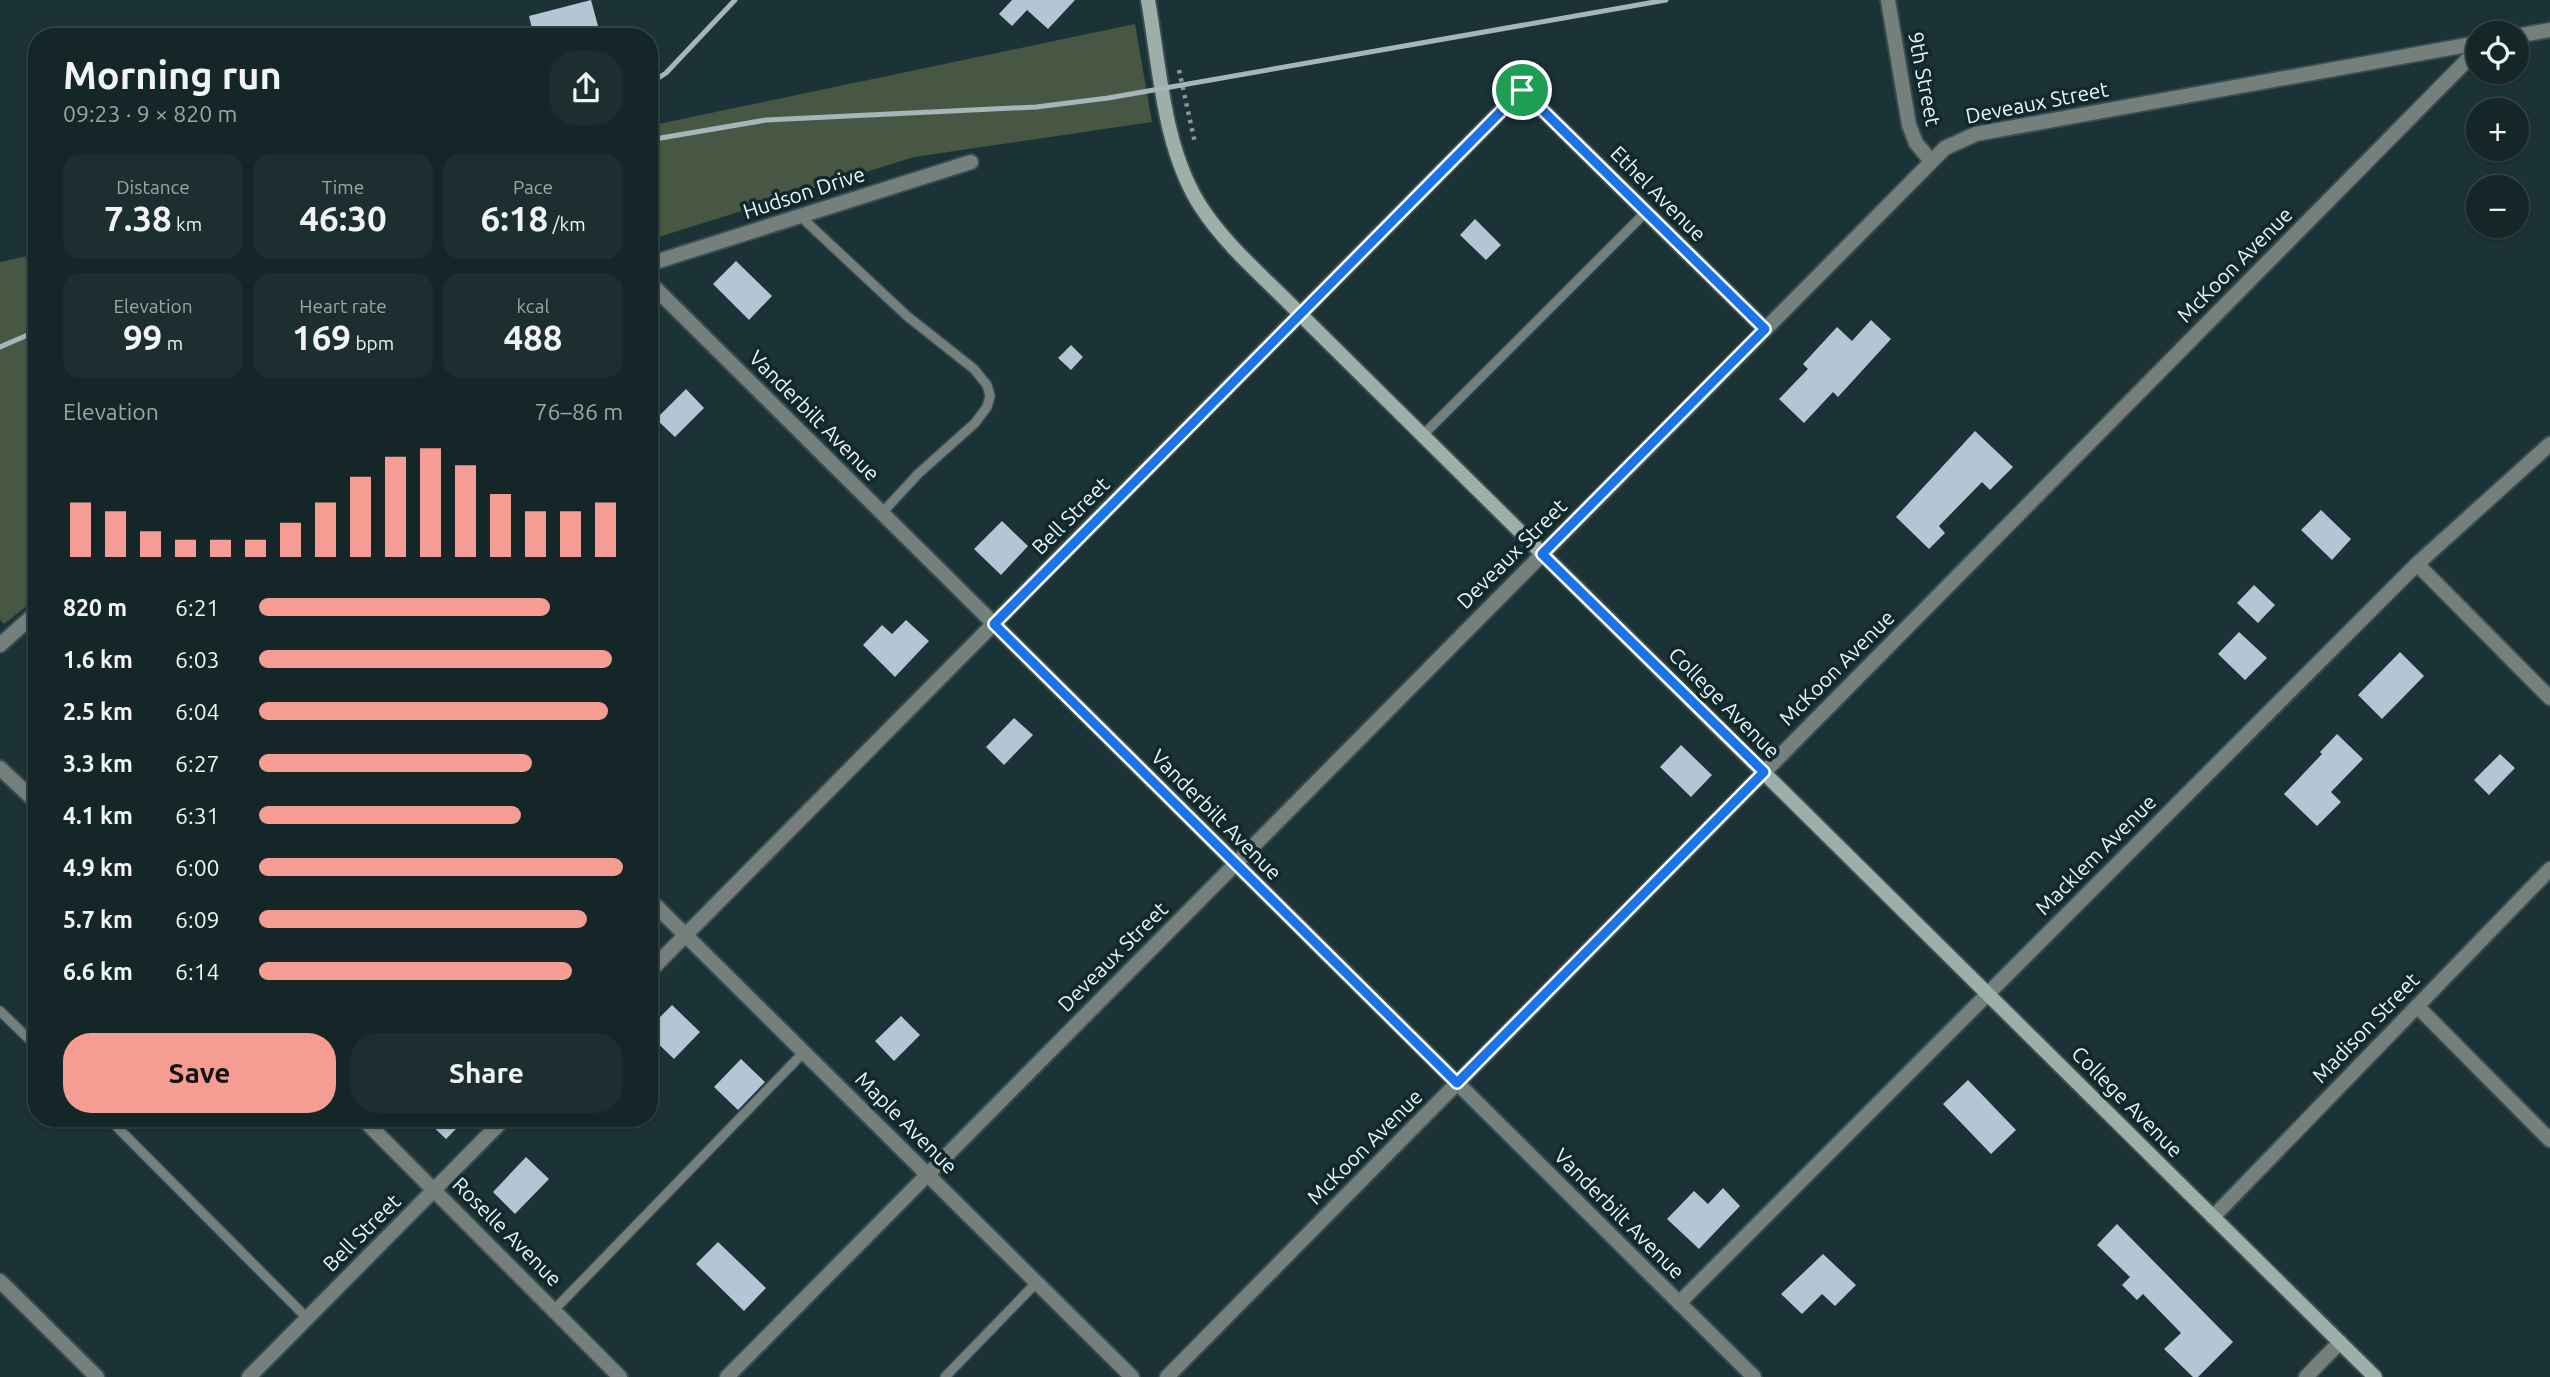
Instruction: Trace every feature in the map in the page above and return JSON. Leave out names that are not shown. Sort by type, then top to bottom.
[{"type":"main road","name":"College Avenue","points":[[1148,0],[1169,124],[1187,182],[1208,218],[1300,314],[2375,1377]]},
{"type":"street","name":"9th Street","points":[[1888,0],[1909,125],[1916,143],[1931,161]]},
{"type":"street","points":[[2529,34],[2550,30]]},
{"type":"street","name":"Deveaux Street","points":[[727,1377],[1931,161],[1954,142],[1976,134],[2466,45]]},
{"type":"street","name":"McKoon Avenue","points":[[1167,1377],[2466,61]]},
{"type":"street","name":"Bell Street","points":[[658,963],[1522,90]]},
{"type":"street","name":"Ethel Avenue","points":[[1522,90],[1765,329]]},
{"type":"street","name":"Hudson Drive","points":[[658,261],[971,162]]},
{"type":"street","name":"Vanderbilt Avenue","points":[[658,291],[1754,1377]]},
{"type":"street","name":"Macklem Avenue","points":[[1679,1303],[2417,564],[2550,444]]},
{"type":"street","points":[[2417,564],[2550,698]]},
{"type":"street","points":[[0,645],[28,620]]},
{"type":"street","points":[[0,768],[28,794]]},
{"type":"street","name":"Madison Street","points":[[2213,1217],[2550,869]]},
{"type":"street","name":"Maple Avenue","points":[[658,908],[1132,1377]]},
{"type":"street","points":[[2417,1006],[2550,1140]]},
{"type":"street","name":"Roselle Avenue","points":[[371,1127],[620,1377]]},
{"type":"street","name":"Bell Street","points":[[249,1377],[496,1127]]},
{"type":"street","points":[[0,1281],[97,1377]]},
{"type":"street","points":[[2306,1377],[2340,1342]]},
{"type":"lane","points":[[1423,435],[1646,212]]},
{"type":"lane","points":[[800,216],[906,316],[974,369],[987,385],[990,396],[987,407],[975,423],[918,474],[882,513]]},
{"type":"lane","points":[[0,1011],[28,1038]]},
{"type":"lane","points":[[554,1310],[804,1052]]},
{"type":"lane","points":[[117,1127],[307,1318]]},
{"type":"lane","points":[[944,1377],[1037,1282]]},
{"type":"green space","points":[[1135,24],[1152,122],[914,157],[658,237],[658,124]]},
{"type":"green space","points":[[28,256],[28,605],[4,624],[0,620],[0,262]]},
{"type":"building","points":[[591,0],[599,28],[532,28],[529,16]]},
{"type":"building","points":[[1012,0],[1075,0],[1048,29],[1027,10],[1012,26],[999,14]]},
{"type":"building","points":[[1475,219],[1501,245],[1486,260],[1460,235]]},
{"type":"building","points":[[736,261],[772,296],[749,320],[713,284]]},
{"type":"building","points":[[1871,320],[1891,339],[1838,397],[1833,392],[1804,423],[1779,399],[1808,369],[1803,364],[1837,327],[1852,341]]},
{"type":"building","points":[[1071,345],[1083,357],[1071,370],[1058,358]]},
{"type":"building","points":[[686,389],[704,408],[675,437],[658,421],[658,417]]},
{"type":"building","points":[[1975,431],[2013,467],[1990,490],[1982,482],[1939,526],[1945,533],[1929,549],[1896,517]]},
{"type":"building","points":[[2321,510],[2351,539],[2332,560],[2301,530]]},
{"type":"building","points":[[1002,521],[1028,546],[1001,575],[974,549]]},
{"type":"building","points":[[2254,585],[2275,605],[2258,623],[2237,603]]},
{"type":"building","points":[[906,620],[929,641],[895,677],[863,645],[882,625],[892,634]]},
{"type":"building","points":[[2239,632],[2267,658],[2245,680],[2218,654]]},
{"type":"building","points":[[2400,652],[2424,676],[2382,719],[2358,695]]},
{"type":"building","points":[[1014,718],[1033,735],[1004,765],[986,747]]},
{"type":"building","points":[[2337,734],[2363,759],[2331,792],[2341,802],[2317,826],[2284,794]]},
{"type":"building","points":[[1681,745],[1712,775],[1691,797],[1660,767]]},
{"type":"building","points":[[2500,754],[2515,768],[2489,795],[2474,780]]},
{"type":"building","points":[[672,1005],[700,1032],[674,1059],[658,1044],[658,1019]]},
{"type":"building","points":[[901,1016],[920,1035],[894,1061],[875,1041]]},
{"type":"building","points":[[741,1059],[765,1082],[738,1110],[714,1087]]},
{"type":"building","points":[[1968,1080],[2016,1130],[1991,1154],[1943,1104]]},
{"type":"building","points":[[433,1127],[458,1127],[446,1139]]},
{"type":"building","points":[[526,1157],[549,1179],[515,1214],[493,1192]]},
{"type":"building","points":[[1723,1188],[1740,1206],[1699,1249],[1667,1219],[1694,1191],[1708,1204]]},
{"type":"building","points":[[2117,1224],[2233,1342],[2198,1377],[2193,1377],[2164,1349],[2181,1333],[2143,1294],[2137,1300],[2122,1285],[2130,1277],[2097,1245]]},
{"type":"building","points":[[718,1242],[766,1288],[744,1311],[696,1264]]},
{"type":"building","points":[[1823,1254],[1856,1285],[1835,1306],[1822,1294],[1802,1314],[1781,1294]]},
{"type":"railway","points":[[658,78],[735,0]]},
{"type":"railway","points":[[658,138],[766,120],[1036,107],[1108,98],[1666,0]]},
{"type":"railway","points":[[0,347],[28,335]]},
{"type":"route","points":[[1522,90],[1765,329],[1542,554],[1764,772],[1457,1083],[994,624],[1522,90]]}]
